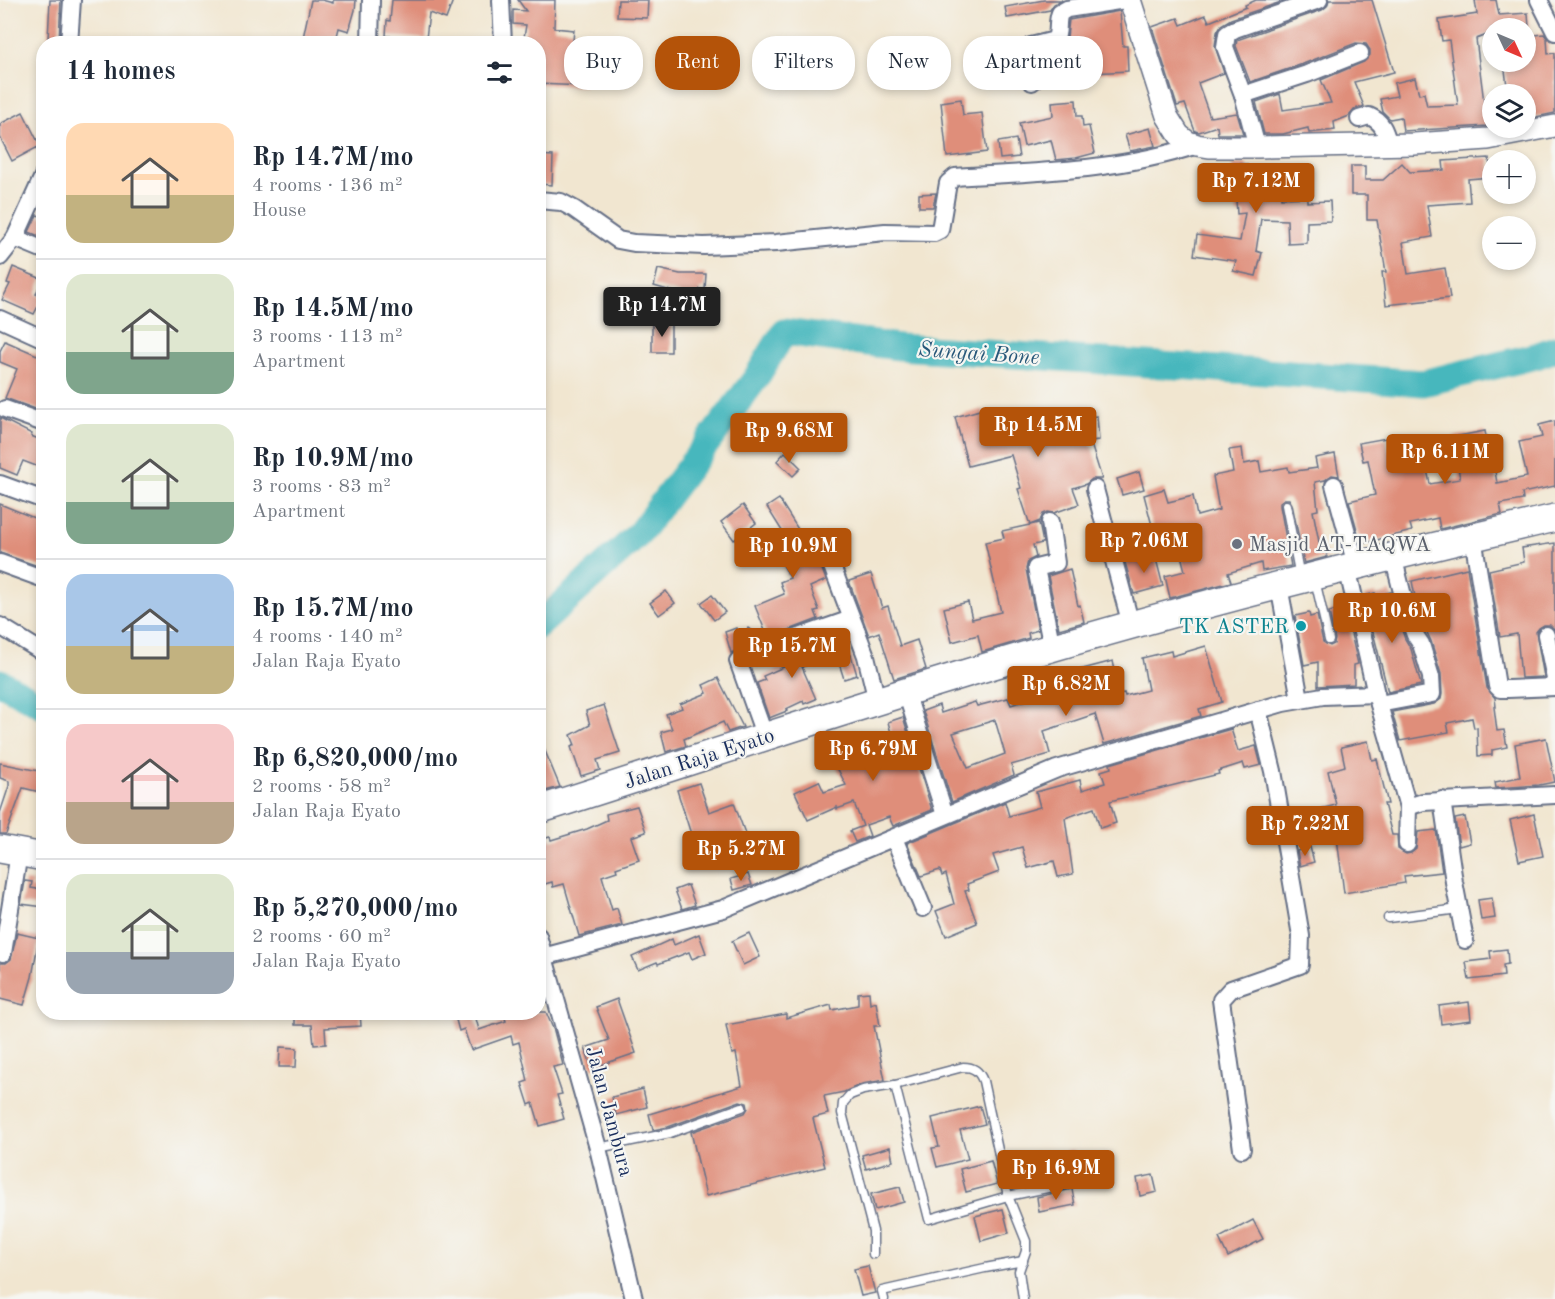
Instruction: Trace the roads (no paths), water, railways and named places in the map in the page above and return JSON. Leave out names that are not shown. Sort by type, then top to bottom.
[{"type":"main road","name":"Jalan Raja Eyato","points":[[546,807],[877,700],[1131,625],[1352,566],[1555,518]]},
{"type":"street","points":[[70,36],[72,0]]},
{"type":"street","points":[[370,36],[371,0]]},
{"type":"street","points":[[501,0],[503,36]]},
{"type":"street","points":[[1057,36],[1058,18],[1060,13],[1067,9],[1125,0]]},
{"type":"street","points":[[1130,0],[1167,116],[1179,135],[1197,145],[1209,147],[1389,145],[1488,138],[1555,126]]},
{"type":"street","points":[[1257,147],[1243,95],[1225,47],[1227,34],[1235,29],[1319,0]]},
{"type":"street","points":[[1539,0],[1555,32]]},
{"type":"street","points":[[1243,95],[1307,74],[1360,52]]},
{"type":"street","points":[[1359,119],[1369,116],[1378,120],[1384,128],[1389,145]]},
{"type":"street","points":[[546,201],[561,202],[618,240],[634,243],[704,246],[776,243],[885,232],[934,233],[940,230],[948,183],[955,177],[1059,171],[1105,165],[1150,159],[1197,145]]},
{"type":"street","points":[[0,257],[15,238],[36,192]]},
{"type":"street","points":[[15,238],[36,247]]},
{"type":"street","points":[[0,319],[36,335]]},
{"type":"street","points":[[5,409],[36,420]]},
{"type":"street","points":[[0,484],[36,498]]},
{"type":"street","points":[[1334,485],[1377,699],[1408,807],[1407,844]]},
{"type":"street","points":[[1095,489],[1131,625]]},
{"type":"street","points":[[1050,522],[1056,563],[1036,568],[1052,648]]},
{"type":"street","points":[[1473,537],[1497,686],[1500,689],[1555,687]]},
{"type":"street","points":[[546,956],[723,909],[1057,769],[1300,699],[1323,696],[1377,699],[1432,694],[1431,677],[1421,644],[1415,636],[1408,616],[1393,556]]},
{"type":"street","points":[[830,561],[866,656],[877,700]]},
{"type":"street","points":[[0,563],[36,576]]},
{"type":"street","points":[[1298,581],[1300,699]]},
{"type":"street","points":[[765,737],[738,661],[851,619]]},
{"type":"street","points":[[0,626],[36,648]]},
{"type":"street","points":[[1546,635],[1555,679]]},
{"type":"street","points":[[906,692],[945,815]]},
{"type":"street","points":[[1242,1149],[1221,1000],[1231,989],[1300,965],[1301,936],[1273,771],[1258,710]]},
{"type":"street","points":[[1408,807],[1423,802],[1442,800],[1555,795]]},
{"type":"street","points":[[1442,800],[1465,940]]},
{"type":"street","points":[[894,838],[923,908]]},
{"type":"street","points":[[3,953],[21,853]]},
{"type":"street","name":"Jalan Jambura","points":[[546,967],[598,1148],[634,1299]]},
{"type":"lane","points":[[1286,505],[1298,581],[1329,640]]},
{"type":"lane","points":[[1388,918],[1459,909]]},
{"type":"lane","points":[[873,1254],[873,1231],[842,1113],[843,1103],[850,1095],[863,1090],[895,1085],[963,1067],[973,1069],[980,1074],[1008,1196],[1026,1241],[1019,1271],[1023,1299]]},
{"type":"lane","points":[[895,1085],[929,1220],[1008,1196],[1076,1182]]},
{"type":"lane","points":[[598,1148],[670,1133],[742,1107]]},
{"type":"lane","points":[[884,1299],[882,1291],[1023,1261]]},
{"type":"waterway","name":"Sungai Bone","points":[[546,619],[639,534],[756,378],[784,332],[899,347],[1423,383],[1536,356],[1555,349]]},
{"type":"waterway","name":"Sungai Bone","points":[[0,682],[36,702]]},
{"type":"place","name":"Masjid AT-TAQWA","points":[[1237,544]]},
{"type":"place","name":"TK ASTER","points":[[1301,626]]}]
